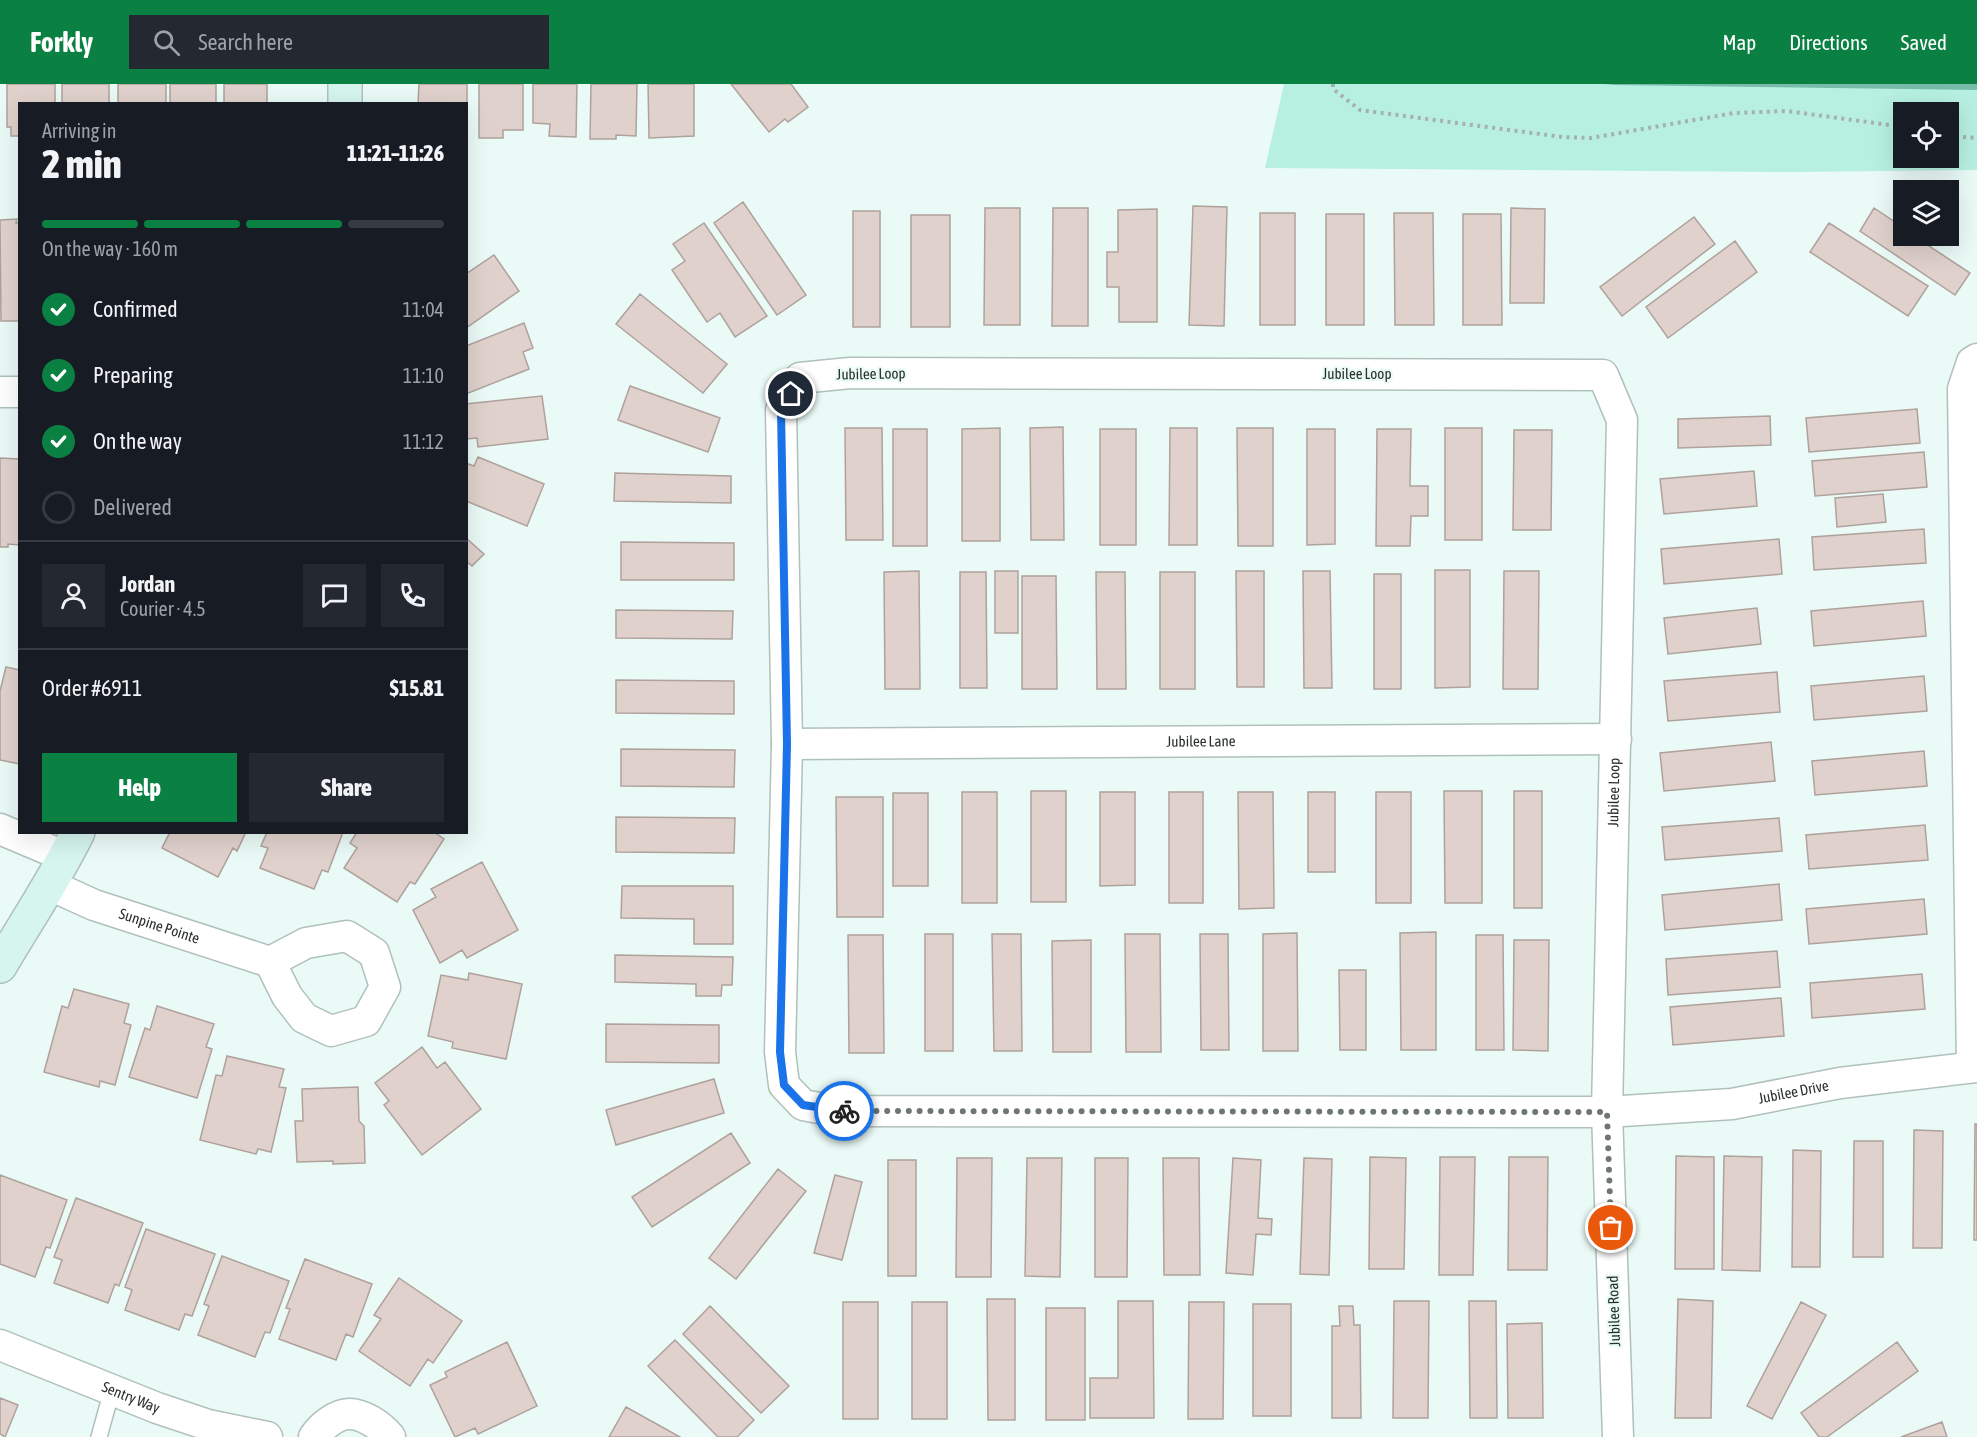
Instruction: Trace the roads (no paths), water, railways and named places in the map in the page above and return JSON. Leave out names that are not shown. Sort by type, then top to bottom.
[{"type":"street","points":[[345,84],[345,102]]},
{"type":"street","points":[[1974,1067],[1963,389],[1972,362],[1977,358]]},
{"type":"street","name":"Jubilee Loop","points":[[850,373],[1603,375],[1622,420],[1616,739],[1607,1112],[835,1111],[803,1105],[784,1085],[780,1052],[787,744],[781,410],[800,378],[850,373]]},
{"type":"street","points":[[0,392],[18,392]]},
{"type":"street","name":"Jubilee Lane","points":[[787,744],[1616,739]]},
{"type":"street","points":[[0,829],[18,833]]},
{"type":"street","points":[[2,958],[50,885],[72,845],[22,834]]},
{"type":"street","name":"Sunpine Pointe","points":[[50,885],[94,905],[270,962]]},
{"type":"street","name":"Jubilee Drive","points":[[1607,1112],[1732,1104],[1840,1083],[1974,1067]]},
{"type":"street","name":"Jubilee Road","points":[[1607,1112],[1618,1437]]},
{"type":"street","name":"Sentry Way","points":[[0,1345],[157,1408],[208,1425],[267,1437]]},
{"type":"street","points":[[314,1437],[332,1420],[349,1414],[367,1419],[390,1437]]},
{"type":"lane","points":[[99,1437],[112,1390]]}]
